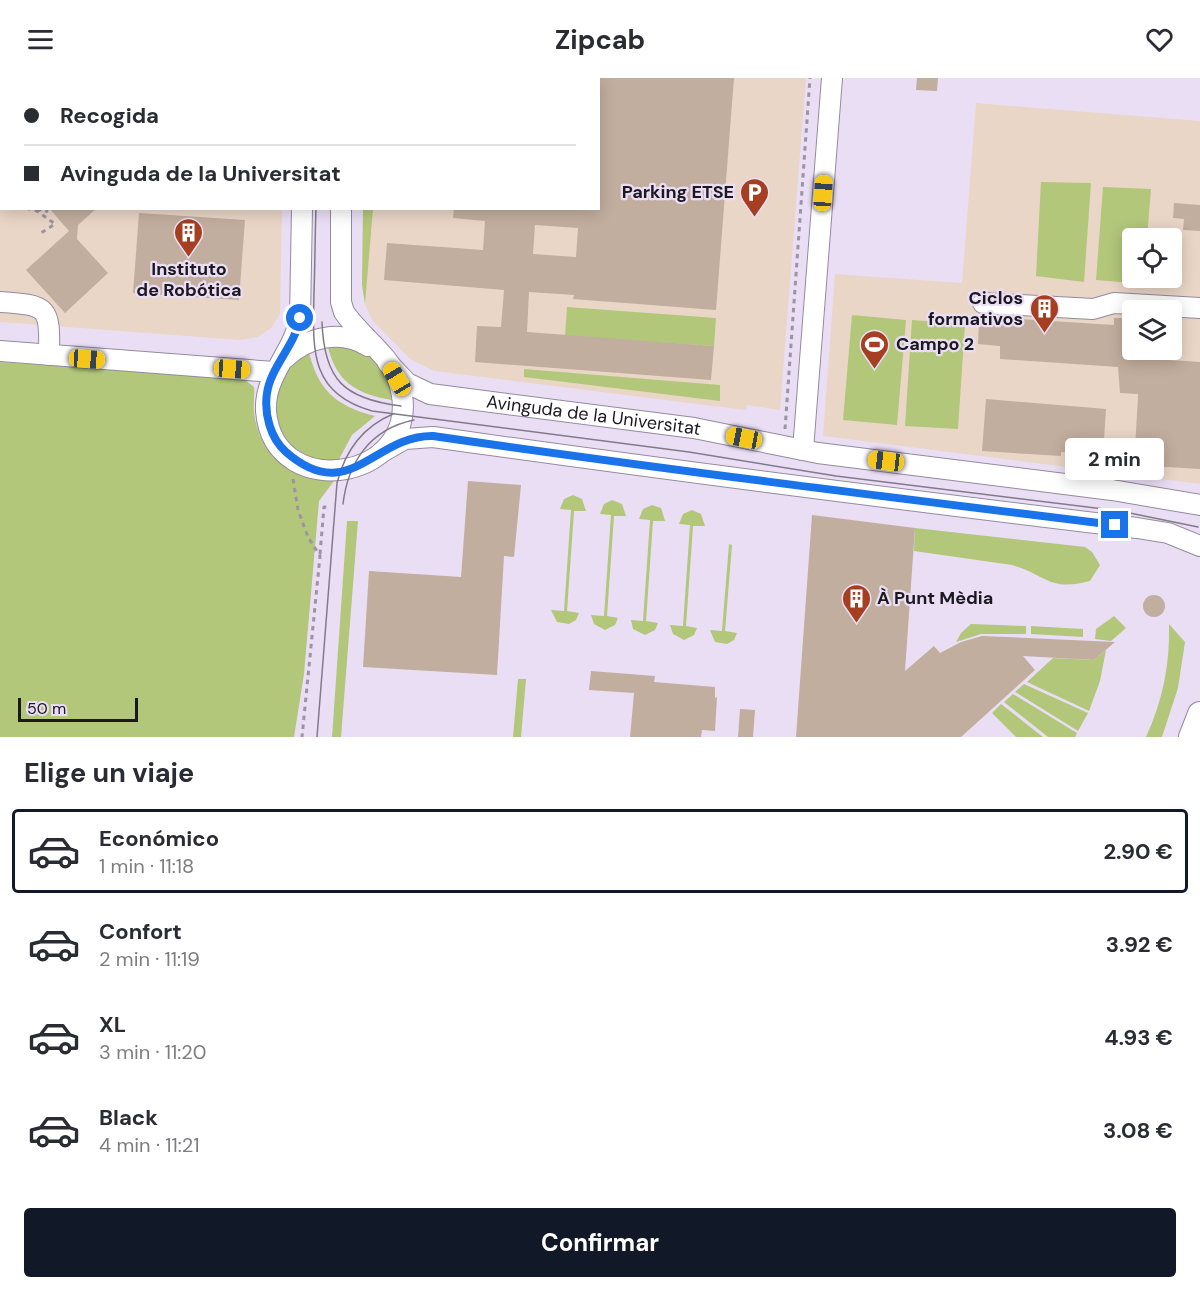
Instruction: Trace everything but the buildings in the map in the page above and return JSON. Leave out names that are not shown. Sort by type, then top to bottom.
[{"type":"main road","points":[[1191,737],[1200,714]]},
{"type":"street","points":[[803,450],[832,78]]},
{"type":"street","points":[[302,210],[298,332],[267,391],[272,432],[283,450],[299,463],[319,470],[340,472],[368,463],[405,439],[433,436],[850,493],[1137,528],[1168,534],[1200,546]]},
{"type":"street","points":[[341,210],[341,302],[350,321],[382,357],[397,379],[402,406],[393,438],[382,452]]},
{"type":"street","points":[[0,302],[32,305],[44,312],[49,326],[48,355]]},
{"type":"street","points":[[982,303],[1093,309],[1114,303],[1200,308]]},
{"type":"street","points":[[0,351],[278,367],[296,348],[325,337],[344,337],[360,341],[382,357]]},
{"type":"street","name":"Avinguda de la Universitat","points":[[382,357],[407,383],[430,394],[694,428],[803,450],[1112,490],[1200,505]]},
{"type":"path","points":[[783,446],[810,78]]},
{"type":"path","points":[[33,210],[55,224],[41,233]]},
{"type":"path","points":[[302,737],[324,507],[330,507]]},
{"type":"path","points":[[308,537],[320,556]]},
{"type":"shaded area","points":[[600,78],[806,78],[780,410],[747,405],[746,410],[434,371],[410,359],[372,320],[365,304],[362,285],[363,210],[600,210]]},
{"type":"shaded area","points":[[976,103],[1200,121],[1200,484],[823,436],[835,274],[962,283]]},
{"type":"shaded area","points":[[0,210],[282,210],[280,314],[271,328],[258,337],[240,340],[0,322]]},
{"type":"green space","points":[[1041,182],[1091,183],[1084,282],[1036,276]]},
{"type":"green space","points":[[1103,187],[1151,189],[1148,228],[1122,228],[1122,282],[1096,280]]},
{"type":"green space","points":[[363,210],[373,210],[365,304],[362,285]]},
{"type":"green space","points":[[567,307],[716,318],[714,346],[565,336]]},
{"type":"green space","name":"Campo 2","points":[[852,315],[906,320],[897,425],[843,420]]},
{"type":"green space","points":[[912,320],[965,324],[958,429],[905,426]]},
{"type":"green space","points":[[327,343],[352,349],[372,358],[385,374],[392,400],[367,394],[349,384],[335,367]]},
{"type":"green space","points":[[308,348],[317,375],[330,394],[349,407],[375,416],[352,435],[337,463],[312,457],[292,445],[285,437],[276,414],[275,394],[279,377],[293,360]]},
{"type":"green space","points":[[0,362],[244,379],[254,387],[257,427],[270,453],[291,470],[304,476],[334,481],[319,501],[304,674],[294,737],[0,737]]},
{"type":"green space","points":[[524,369],[720,385],[720,401],[524,377]]},
{"type":"green space","points":[[573,495],[582,499],[586,511],[574,511],[567,611],[579,613],[576,620],[569,624],[557,622],[551,610],[564,611],[571,510],[560,509],[564,499]]},
{"type":"green space","points":[[612,500],[622,504],[626,516],[614,516],[607,616],[618,618],[615,625],[605,630],[594,624],[591,615],[604,616],[611,515],[600,514],[604,504]]},
{"type":"green space","points":[[652,505],[661,508],[665,521],[653,521],[646,621],[658,623],[655,630],[645,635],[633,629],[631,620],[643,621],[650,520],[639,519],[643,509]]},
{"type":"green space","points":[[692,510],[701,514],[705,526],[693,526],[686,626],[697,628],[694,635],[684,640],[673,634],[670,625],[683,626],[690,525],[679,524],[683,514]]},
{"type":"green space","points":[[347,521],[358,521],[341,737],[332,737]]},
{"type":"green space","points":[[915,528],[1085,547],[1092,552],[1100,565],[1090,581],[1065,585],[1049,581],[1012,565],[914,551]]},
{"type":"green space","points":[[729,544],[732,545],[725,631],[737,633],[734,640],[727,644],[715,642],[710,630],[722,631]]},
{"type":"green space","points":[[1114,616],[1126,628],[1111,641],[1095,639],[1096,629]]},
{"type":"green space","points":[[971,624],[1026,626],[1026,634],[981,634],[956,642],[961,633]]},
{"type":"green space","points":[[1169,624],[1185,642],[1178,688],[1162,737],[1146,737],[1164,682]]},
{"type":"green space","points":[[1031,626],[1083,629],[1083,637],[1031,634]]},
{"type":"green space","points":[[1106,650],[1100,681],[1089,711],[1027,682],[1053,658],[1094,660]]},
{"type":"green space","points":[[518,679],[526,679],[521,737],[513,737]]},
{"type":"green space","points":[[1024,684],[1088,713],[1078,731],[1015,692]]},
{"type":"green space","points":[[1013,694],[1077,733],[1075,737],[1048,737],[1004,702]]},
{"type":"green space","points":[[1001,704],[1043,737],[1016,737],[992,713]]},
{"type":"tram line","points":[[316,210],[314,332],[319,366],[325,380],[336,393],[351,403],[372,411],[689,452],[836,476],[1120,511],[1198,527]]},
{"type":"tram line","points":[[322,322],[327,359],[341,383],[351,392],[365,398],[401,406]]},
{"type":"tram line","points":[[317,737],[337,483],[340,471],[356,441],[372,426],[393,414]]},
{"type":"tram line","points":[[343,504],[350,474],[364,450],[385,431],[414,420]]},
{"type":"place","name":"Parking ETSE","points":[[755,218]]},
{"type":"place","name":"Instituto de Robótica","points":[[189,258]]},
{"type":"place","name":"Ciclos formativos","points":[[1044,334]]},
{"type":"place","name":"Campo 2","points":[[875,370]]},
{"type":"place","name":"À Punt Mèdia","points":[[856,624]]},
{"type":"route","points":[[300,318],[298,332],[274,372],[267,391],[266,412],[272,432],[283,450],[299,463],[319,470],[340,472],[350,470],[368,463],[395,443],[420,436],[433,436],[850,493],[1115,525]]}]
